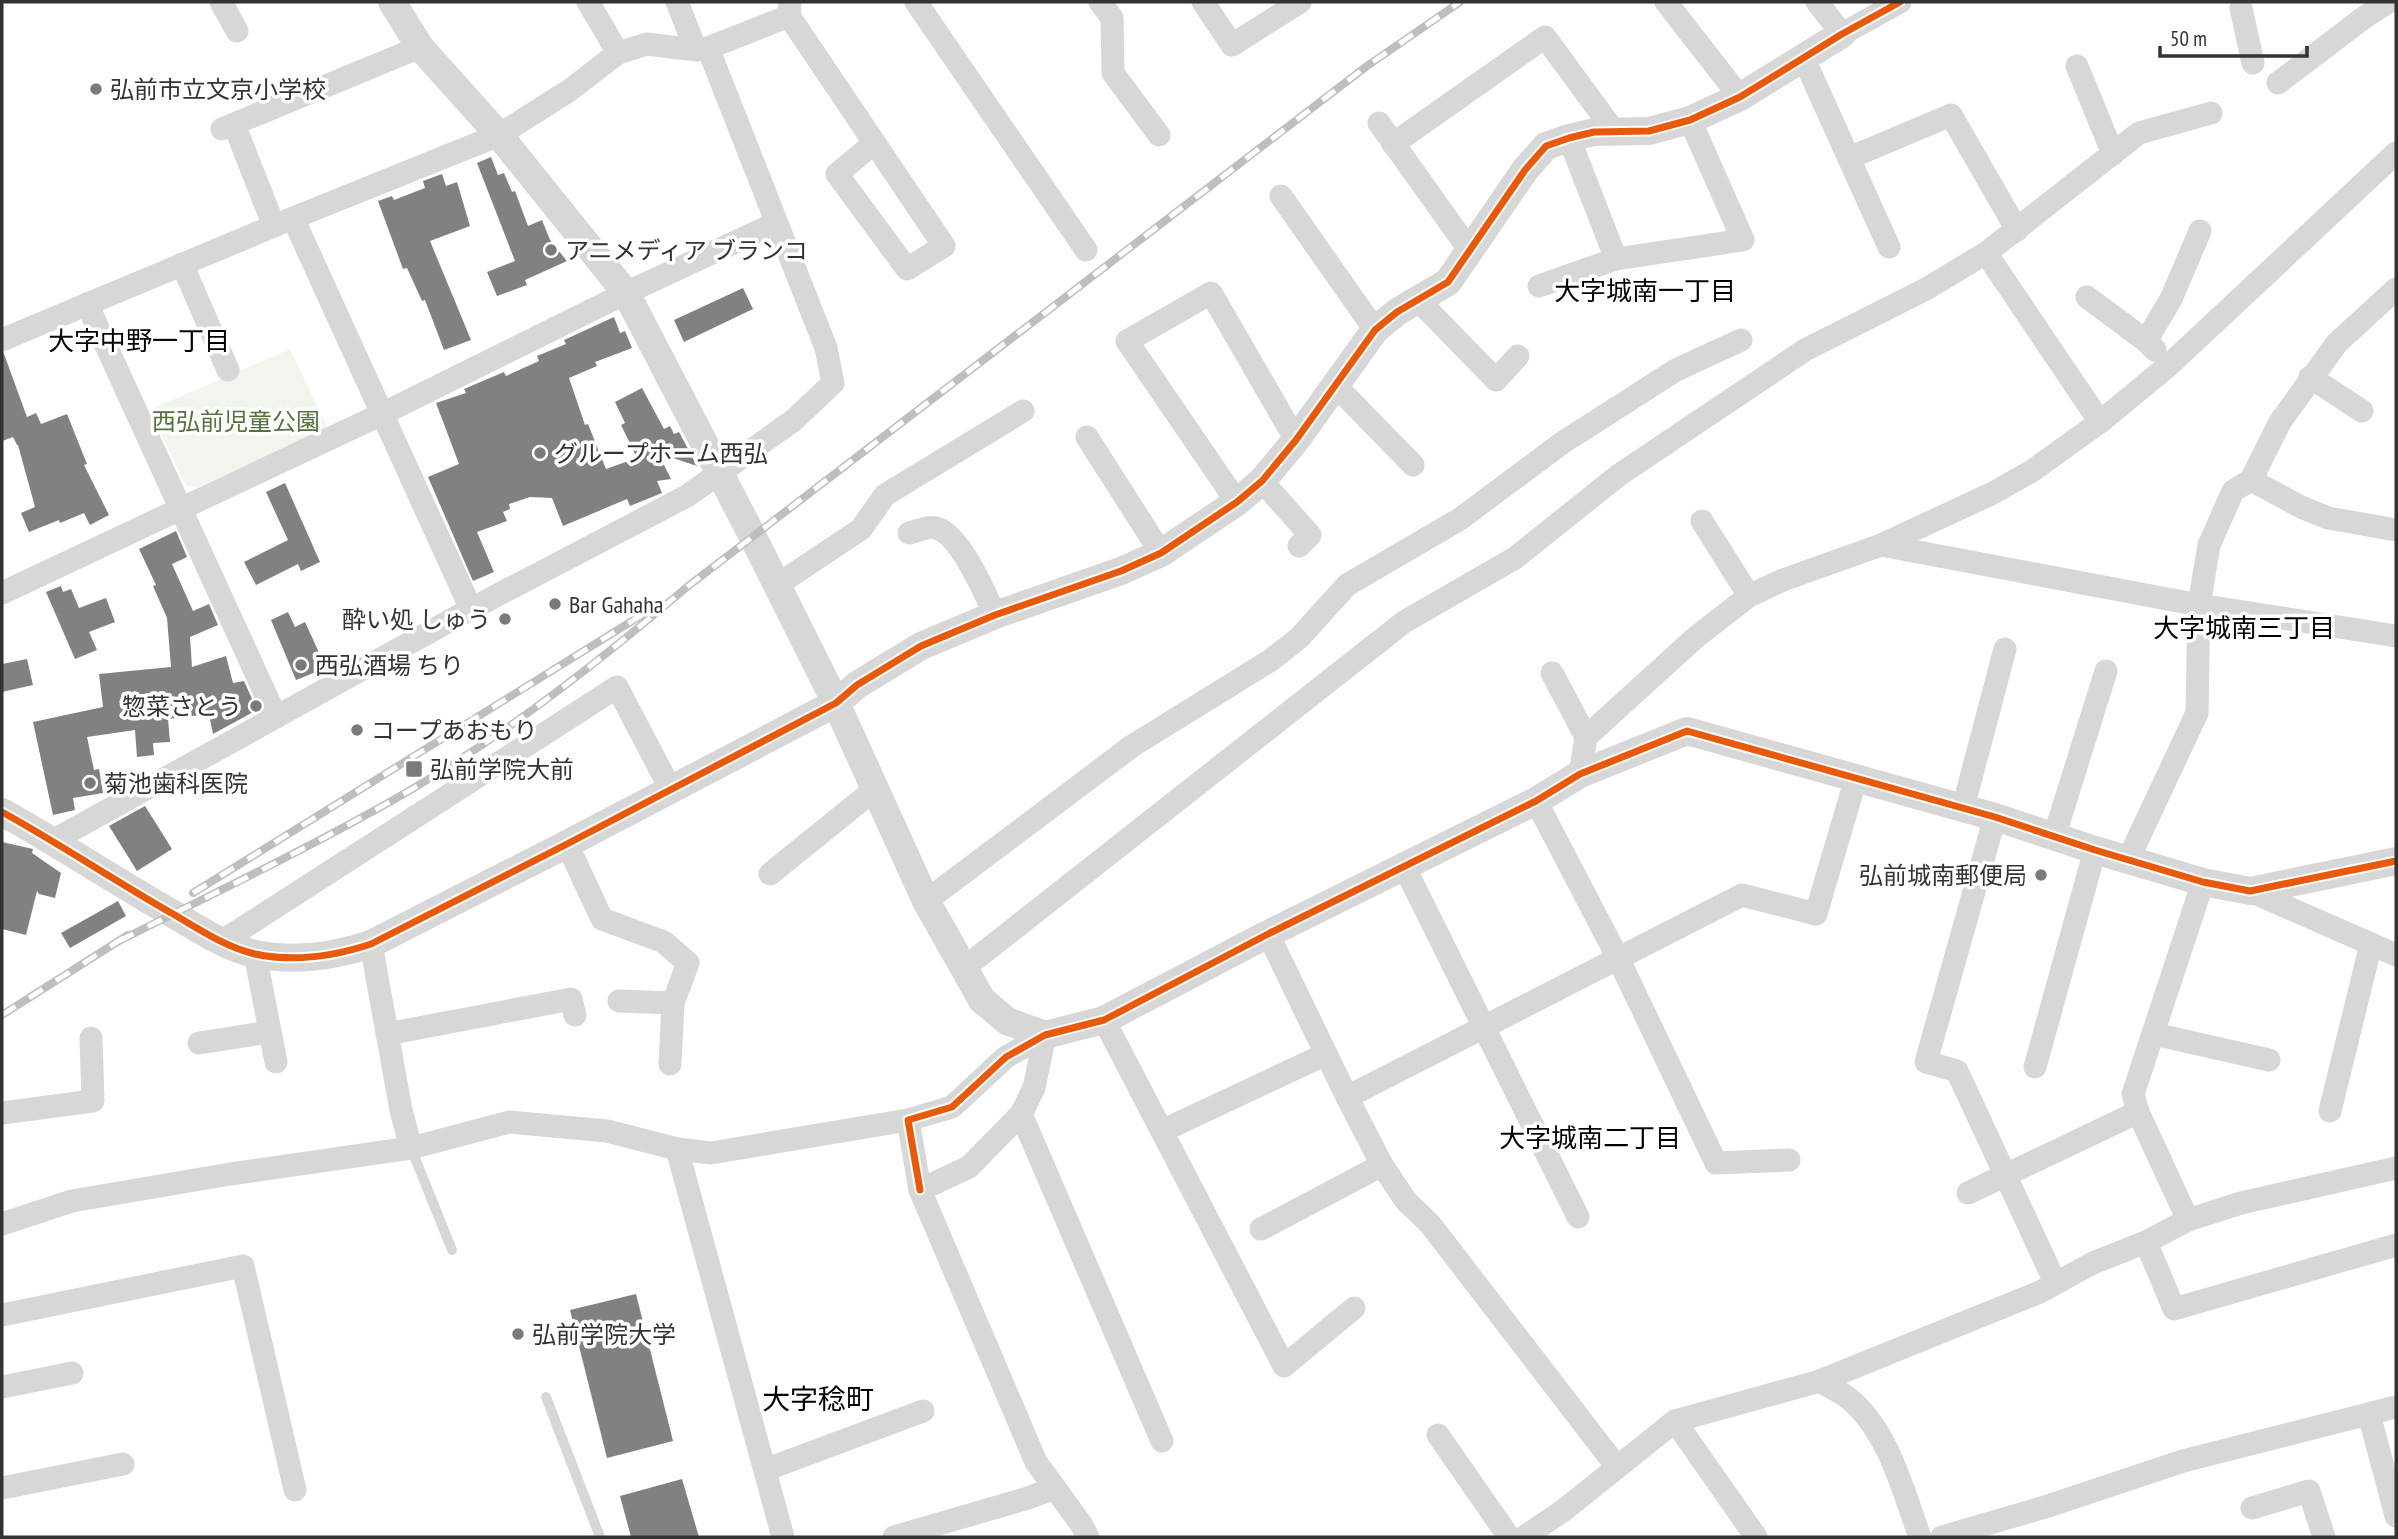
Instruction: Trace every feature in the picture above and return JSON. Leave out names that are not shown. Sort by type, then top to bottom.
[{"type":"street","points":[[221,2],[237,31]]},
{"type":"street","points":[[392,2],[420,47],[499,135],[626,293],[836,703],[926,901],[982,1000],[1007,1021],[1045,1035]]},
{"type":"street","points":[[588,2],[618,53]]},
{"type":"street","points":[[54,841],[471,610],[687,496],[794,420],[833,383],[826,348],[776,223],[702,49],[677,2]]},
{"type":"street","points":[[916,2],[1086,250]]},
{"type":"street","points":[[1100,2],[1112,18],[1113,73],[1159,135]]},
{"type":"street","points":[[1203,2],[1232,45],[1300,2]]},
{"type":"street","points":[[1667,2],[1740,97]]},
{"type":"street","points":[[1817,2],[1842,34]]},
{"type":"street","points":[[2,812],[221,942],[255,954],[286,957],[344,953],[371,944],[836,703],[857,685],[921,646],[995,615],[1121,571],[1161,553],[1237,502],[1262,481],[1296,440],[1374,330],[1397,312],[1448,282],[1525,170],[1546,146],[1569,138],[1614,131],[1649,131],[1690,120],[1740,97],[1900,2]]},
{"type":"street","points":[[2278,83],[2362,19],[2389,2]]},
{"type":"street","points":[[2243,4],[2253,63]]},
{"type":"street","points":[[2,340],[499,135],[570,90],[618,53],[647,44],[702,49],[789,9],[873,144],[944,246],[907,269],[837,174],[873,144]]},
{"type":"street","points":[[1393,144],[1545,37],[1614,131]]},
{"type":"street","points":[[420,47],[231,133],[284,222],[382,414],[471,610]]},
{"type":"street","points":[[1804,59],[1889,247]]},
{"type":"street","points":[[2077,66],[2113,154]]},
{"type":"street","points":[[964,968],[1404,622],[1515,558],[1619,475],[1805,350],[1927,289],[1986,253],[2139,133],[2211,113]]},
{"type":"street","points":[[1849,158],[1951,115],[2017,230]]},
{"type":"street","points":[[1539,286],[1616,259],[1743,240],[1690,120]]},
{"type":"street","points":[[1379,123],[1470,251]]},
{"type":"street","points":[[1569,138],[1616,259]]},
{"type":"street","points":[[1586,737],[1695,638],[1749,596],[1783,580],[1881,545],[1991,494],[2032,471],[2099,422],[2168,366],[2396,153]]},
{"type":"street","points":[[1281,196],[1374,330]]},
{"type":"street","points":[[2,593],[382,414],[626,293],[776,223]]},
{"type":"street","points":[[2146,341],[2171,299],[2200,231]]},
{"type":"street","points":[[1986,253],[2099,422]]},
{"type":"street","points":[[182,264],[228,370]]},
{"type":"street","points":[[2128,860],[2197,713],[2199,605],[2209,545],[2233,491],[2251,480],[2280,422],[2337,343],[2396,289]]},
{"type":"street","points":[[1237,502],[1127,341],[1210,293],[1296,440]]},
{"type":"street","points":[[2087,297],[2146,341],[2168,366]]},
{"type":"street","points":[[1418,300],[1496,380],[1518,356]]},
{"type":"street","points":[[87,304],[276,717]]},
{"type":"street","points":[[926,901],[1132,746],[1271,660],[1299,638],[1347,585],[1460,519],[1562,443],[1676,370],[1741,340]]},
{"type":"street","points":[[2310,377],[2362,411]]},
{"type":"street","points":[[1335,384],[1413,465]]},
{"type":"street","points":[[777,584],[861,529],[885,495],[1023,411]]},
{"type":"street","points":[[1087,437],[1161,553]]},
{"type":"street","points":[[2251,480],[2328,518],[2396,530]]},
{"type":"street","points":[[1262,481],[1310,535],[1299,546]]},
{"type":"street","points":[[1702,522],[1749,596]]},
{"type":"street","points":[[909,533],[934,526],[945,531],[958,546],[982,586],[995,615]]},
{"type":"street","points":[[1881,545],[2199,605],[2396,636]]},
{"type":"street","points":[[1962,808],[2005,649]]},
{"type":"street","points":[[2053,837],[2106,671]]},
{"type":"street","points":[[1552,673],[1586,737],[1580,774]]},
{"type":"street","points":[[221,942],[617,687],[670,790]]},
{"type":"street","points":[[2,1224],[72,1201],[230,1174],[411,1148],[509,1122],[607,1131],[677,1149],[711,1153],[908,1120],[952,1107],[1006,1057],[1045,1035],[1104,1020],[1268,934],[1536,801],[1580,774],[1686,730],[1995,817],[2203,882],[2250,891],[2396,955]]},
{"type":"street","points":[[1347,1097],[1742,895],[1816,914],[1856,778]]},
{"type":"street","points":[[770,874],[875,789]]},
{"type":"street","points":[[1536,801],[1619,960],[1716,1163],[1789,1160]]},
{"type":"street","points":[[1995,817],[1926,1062],[1957,1071],[2055,1282]]},
{"type":"street","points":[[567,844],[602,919],[664,942],[688,963],[673,1003],[670,1064]]},
{"type":"street","points":[[2035,1067],[2095,850]]},
{"type":"street","points":[[2250,891],[2396,861]]},
{"type":"street","points":[[1405,868],[1578,1217]]},
{"type":"street","points":[[2188,1220],[2138,1112],[2133,1094],[2203,882]]},
{"type":"street","points":[[1268,934],[1382,1165],[1406,1201],[1430,1224],[1618,1467]]},
{"type":"street","points":[[371,944],[401,1110],[411,1148]]},
{"type":"street","points":[[2330,1111],[2371,944]]},
{"type":"street","points":[[255,954],[276,1062]]},
{"type":"street","points":[[387,1034],[571,999],[575,1015]]},
{"type":"street","points":[[620,1001],[673,1003]]},
{"type":"street","points":[[1104,1020],[1284,1366],[1354,1308]]},
{"type":"street","points":[[199,1043],[271,1032]]},
{"type":"street","points":[[2154,1034],[2269,1060]]},
{"type":"street","points":[[920,1190],[969,1167],[1021,1114],[1034,1088],[1045,1035]]},
{"type":"street","points":[[2,1113],[93,1101],[90,1038]]},
{"type":"street","points":[[1162,1131],[1326,1054]]},
{"type":"street","points":[[1968,1193],[2138,1112]]},
{"type":"street","points":[[1021,1114],[1161,1441]]},
{"type":"street","points":[[908,1120],[920,1190],[1036,1462],[1088,1537]]},
{"type":"street","points":[[677,1149],[783,1537]]},
{"type":"street","points":[[1261,1229],[1382,1165]]},
{"type":"street","points":[[1524,1537],[1564,1510],[1675,1421],[1820,1381],[2040,1292],[2093,1263],[2146,1242],[2188,1220],[2241,1203],[2396,1168]]},
{"type":"street","points":[[2146,1242],[2174,1309],[2396,1245]]},
{"type":"street","points":[[2,1315],[243,1266],[295,1490]]},
{"type":"street","points":[[2,1387],[72,1373]]},
{"type":"street","points":[[1820,1381],[1852,1401],[1873,1425],[1894,1463],[1920,1537]]},
{"type":"street","points":[[1942,1537],[2045,1507],[2183,1461],[2396,1407]]},
{"type":"street","points":[[765,1470],[923,1411]]},
{"type":"street","points":[[2369,1414],[2396,1516]]},
{"type":"street","points":[[1675,1421],[1756,1537]]},
{"type":"street","points":[[1438,1435],[1509,1537]]},
{"type":"street","points":[[2,1489],[123,1464]]},
{"type":"street","points":[[894,1537],[1028,1499],[1055,1488]]},
{"type":"street","points":[[2252,1508],[2309,1491],[2324,1537]]},
{"type":"lane","points":[[411,1148],[452,1250]]},
{"type":"lane","points":[[546,1397],[600,1537]]},
{"type":"green space","name":"西弘前児童公園","points":[[290,349],[328,429],[197,487],[186,485],[149,410]]},
{"type":"building","points":[[491,157],[498,175],[504,173],[512,192],[515,191],[528,226],[542,220],[550,240],[567,261],[525,280],[527,285],[497,296],[487,272],[515,261],[477,163]]},
{"type":"building","points":[[442,174],[446,186],[457,182],[470,226],[430,241],[471,340],[444,350],[425,300],[422,301],[407,268],[403,269],[378,201],[392,196],[394,200],[425,188],[423,181]]},
{"type":"building","points":[[743,288],[753,309],[684,342],[674,320]]},
{"type":"building","points":[[614,317],[620,333],[625,331],[632,348],[595,362],[597,366],[569,378],[585,425],[588,424],[606,469],[637,458],[621,425],[625,423],[615,402],[642,388],[664,429],[670,426],[674,434],[679,432],[697,466],[658,453],[671,479],[657,481],[662,493],[630,506],[627,499],[563,526],[552,498],[530,497],[509,504],[510,509],[503,512],[507,521],[477,532],[494,572],[473,581],[428,477],[459,464],[436,403],[466,393],[464,389],[504,372],[506,376],[539,361],[537,356],[566,344],[564,340]]},
{"type":"building","points":[[2,354],[27,417],[36,413],[41,424],[67,414],[87,464],[84,465],[109,515],[90,525],[84,513],[29,532],[21,513],[35,507],[18,445],[13,437],[2,441]]},
{"type":"building","points":[[285,483],[320,562],[301,571],[298,564],[256,585],[244,562],[288,540],[266,492]]},
{"type":"building","points":[[176,531],[187,557],[172,564],[193,611],[209,604],[218,625],[190,637],[192,667],[226,656],[233,683],[244,681],[257,710],[213,734],[209,714],[168,719],[170,742],[153,743],[154,755],[137,757],[135,730],[87,737],[94,770],[99,769],[103,793],[73,798],[75,810],[53,815],[33,722],[103,707],[99,674],[171,667],[167,618],[153,586],[156,585],[139,549]]},
{"type":"building","points":[[61,586],[63,592],[71,589],[79,608],[106,598],[115,622],[89,632],[97,650],[75,659],[46,592]]},
{"type":"building","points":[[288,612],[295,627],[305,622],[326,668],[296,680],[271,620]]},
{"type":"building","points":[[27,659],[33,685],[2,692],[2,664]]},
{"type":"building","points":[[145,806],[172,849],[137,871],[109,826]]},
{"type":"building","points":[[2,842],[33,849],[32,853],[61,873],[55,898],[37,891],[26,935],[2,929]]},
{"type":"building","points":[[118,901],[126,916],[70,948],[61,933]]},
{"type":"building","points":[[636,1294],[673,1441],[607,1458],[570,1310]]},
{"type":"building","points":[[682,1479],[699,1537],[631,1537],[620,1496]]},
{"type":"railway","points":[[119,941],[336,832],[451,765],[532,710],[611,650],[687,587],[1367,66],[1460,2]]},
{"type":"railway","points":[[193,893],[645,613]]},
{"type":"railway","points":[[2,1015],[128,935]]},
{"type":"cycle path","points":[[2,812],[202,931],[244,951],[299,958],[328,955],[371,944],[836,703],[857,685],[921,646],[995,615],[1121,571],[1161,553],[1237,502],[1262,481],[1296,440],[1375,330],[1397,312],[1448,282],[1525,170],[1546,146],[1594,132],[1649,131],[1690,120],[1740,97],[1900,2]]},
{"type":"cycle path","points":[[920,1190],[908,1120],[952,1107],[1006,1057],[1045,1035],[1104,1020],[1268,934],[1536,801],[1580,774],[1687,731],[1995,817],[2203,882],[2250,891],[2396,861]]},
{"type":"place","name":"弘前市立文京小学校","points":[[96,89]]},
{"type":"place","name":"アニメディア ブランコ","points":[[551,250]]},
{"type":"place","name":"グループホーム西弘","points":[[540,453]]},
{"type":"place","name":"Bar Gahaha","points":[[555,604]]},
{"type":"place","name":"酔い処 しゅう","points":[[505,619]]},
{"type":"place","name":"西弘酒場 ちり","points":[[301,665]]},
{"type":"place","name":"惣菜さとう","points":[[256,706]]},
{"type":"place","name":"コープあおもり","points":[[357,730]]},
{"type":"place","name":"弘前学院大前","points":[[414,769]]},
{"type":"place","name":"菊池歯科医院","points":[[90,783]]},
{"type":"place","name":"弘前城南郵便局","points":[[2041,875]]},
{"type":"place","name":"弘前学院大学","points":[[518,1334]]},
{"type":"district","name":"大字城南一丁目","points":[[1645,290]]},
{"type":"district","name":"大字中野一丁目","points":[[139,340]]},
{"type":"district","name":"大字城南三丁目","points":[[2244,627]]},
{"type":"district","name":"大字城南二丁目","points":[[1590,1137]]},
{"type":"district","name":"大字稔町","points":[[818,1398]]}]
